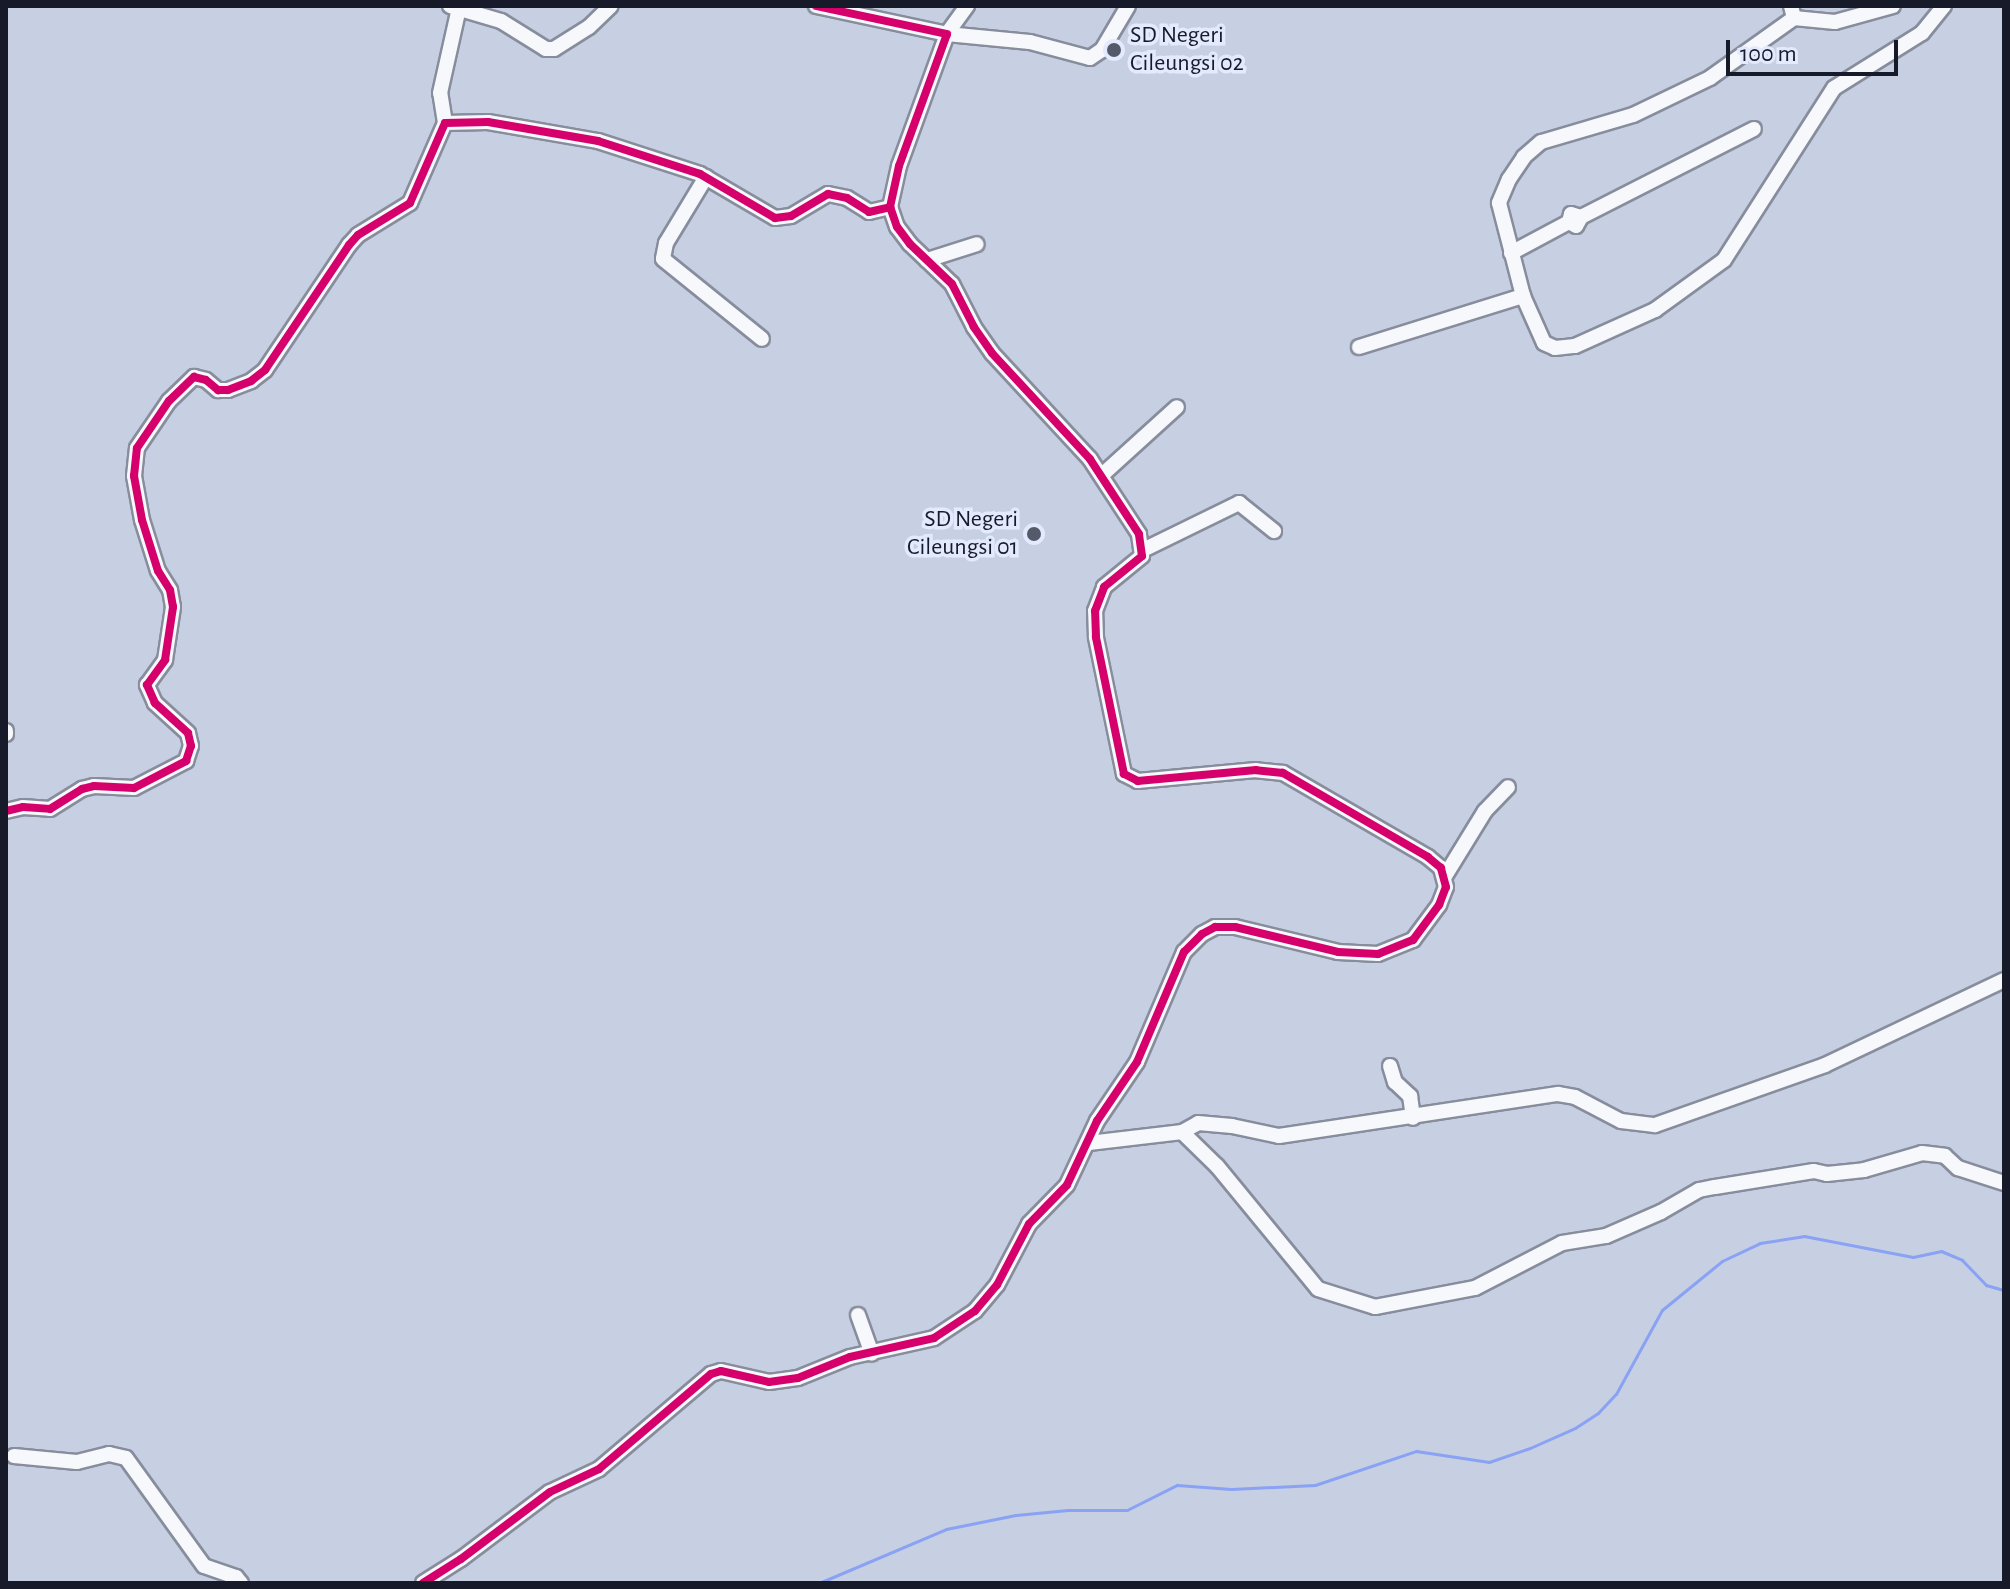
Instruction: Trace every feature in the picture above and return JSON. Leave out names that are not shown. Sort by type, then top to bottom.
[{"type":"street","points":[[6,811],[23,807],[50,809],[82,789],[94,786],[134,788],[186,761],[191,746],[188,733],[155,703],[147,685],[165,660],[173,607],[170,590],[158,571],[142,520],[134,476],[137,448],[169,401],[194,377],[206,380],[218,390],[228,390],[251,381],[265,370],[349,245],[358,235],[410,203],[445,123],[440,93],[454,7],[501,21],[546,49],[554,49],[589,27],[611,6]]},
{"type":"street","points":[[816,6],[947,34],[1030,42],[1092,58],[1102,50],[1128,6]]},
{"type":"street","points":[[967,6],[947,34],[899,166],[890,207],[897,227],[952,284],[974,327],[992,353],[1102,475],[1139,534],[1143,550],[1137,563],[1104,587],[1095,603],[1096,637],[1124,774],[1138,781],[1256,770],[1283,773],[1428,857],[1445,876]]},
{"type":"street","points":[[1893,6],[1848,21],[1792,12],[1710,78],[1633,115],[1541,142],[1509,179],[1499,203],[1523,296],[1544,343],[1562,348],[1575,346],[1655,310],[1724,260],[1834,88],[1922,33],[1944,6]]},
{"type":"street","points":[[445,123],[488,122],[551,130],[674,163],[706,177],[775,218],[791,216],[828,194],[847,198],[869,212],[890,207]]},
{"type":"street","points":[[1511,253],[1754,129]]},
{"type":"street","points":[[706,177],[666,243],[663,259],[762,339]]},
{"type":"street","points":[[927,260],[977,244]]},
{"type":"street","points":[[1359,347],[1523,296]]},
{"type":"street","points":[[1102,475],[1177,407]]},
{"type":"street","points":[[1143,550],[1239,503],[1274,531]]},
{"type":"street","points":[[423,1583],[461,1559],[550,1492],[599,1469],[711,1374],[721,1371],[769,1382],[798,1378],[850,1357],[934,1338],[962,1322],[986,1301],[1029,1224],[1067,1185],[1104,1108],[1137,1062],[1184,952],[1202,934],[1215,927],[1235,927],[1338,952],[1378,954],[1413,940],[1439,905],[1445,876],[1485,811],[1508,787]]},
{"type":"street","points":[[1089,1143],[1182,1132],[1198,1123],[1232,1126],[1279,1136],[1558,1094],[1575,1097],[1621,1121],[1655,1125],[1825,1065],[2004,980]]},
{"type":"street","points":[[1390,1066],[1395,1082],[1410,1096],[1413,1118]]},
{"type":"street","points":[[1182,1132],[1217,1166],[1318,1289],[1375,1307],[1475,1288],[1562,1243],[1606,1236],[1661,1212],[1699,1190],[1814,1171],[1827,1174],[1864,1170],[1922,1153],[1945,1156],[1958,1168],[2004,1183]]},
{"type":"street","points":[[858,1315],[872,1354]]},
{"type":"street","points":[[14,1456],[77,1462],[109,1454],[126,1458],[204,1566],[236,1577],[241,1583]]},
{"type":"waterway","points":[[819,1583],[946,1529],[1016,1515],[1068,1510],[1127,1510],[1177,1485],[1231,1489],[1315,1485],[1416,1451],[1489,1462],[1530,1448],[1575,1428],[1598,1413],[1616,1394],[1662,1310],[1722,1261],[1760,1243],[1804,1236],[1913,1257],[1941,1251],[1962,1260],[1986,1285],[2004,1290]]},
{"type":"waterway","points":[[579,1583],[594,1583]]},
{"type":"cycle path","points":[[423,1583],[461,1559],[550,1492],[599,1469],[711,1374],[721,1371],[769,1382],[798,1378],[850,1357],[934,1338],[975,1311],[997,1285],[1029,1224],[1067,1185],[1097,1121],[1137,1062],[1184,952],[1202,934],[1215,927],[1235,927],[1338,952],[1378,954],[1413,940],[1439,905],[1446,887],[1441,868],[1428,857],[1283,773],[1256,770],[1138,781],[1124,774],[1096,637],[1095,611],[1104,587],[1142,556],[1139,534],[1090,459],[992,353],[974,327],[952,284],[910,244],[897,227],[890,207],[899,166],[947,34],[816,6]]},
{"type":"cycle path","points":[[6,811],[23,807],[50,809],[82,789],[94,786],[134,788],[186,761],[191,746],[188,733],[155,703],[147,685],[165,660],[173,607],[170,590],[158,571],[142,520],[134,476],[137,448],[169,401],[194,377],[206,380],[218,390],[228,390],[251,381],[265,370],[349,245],[358,235],[410,203],[445,123],[488,122],[598,141],[700,174],[775,218],[791,216],[828,194],[847,198],[869,212],[890,207]]},
{"type":"place","name":"SD Negeri Cileungsi 02","points":[[1114,50]]},
{"type":"place","name":"SD Negeri Cileungsi 01","points":[[1034,534]]}]
